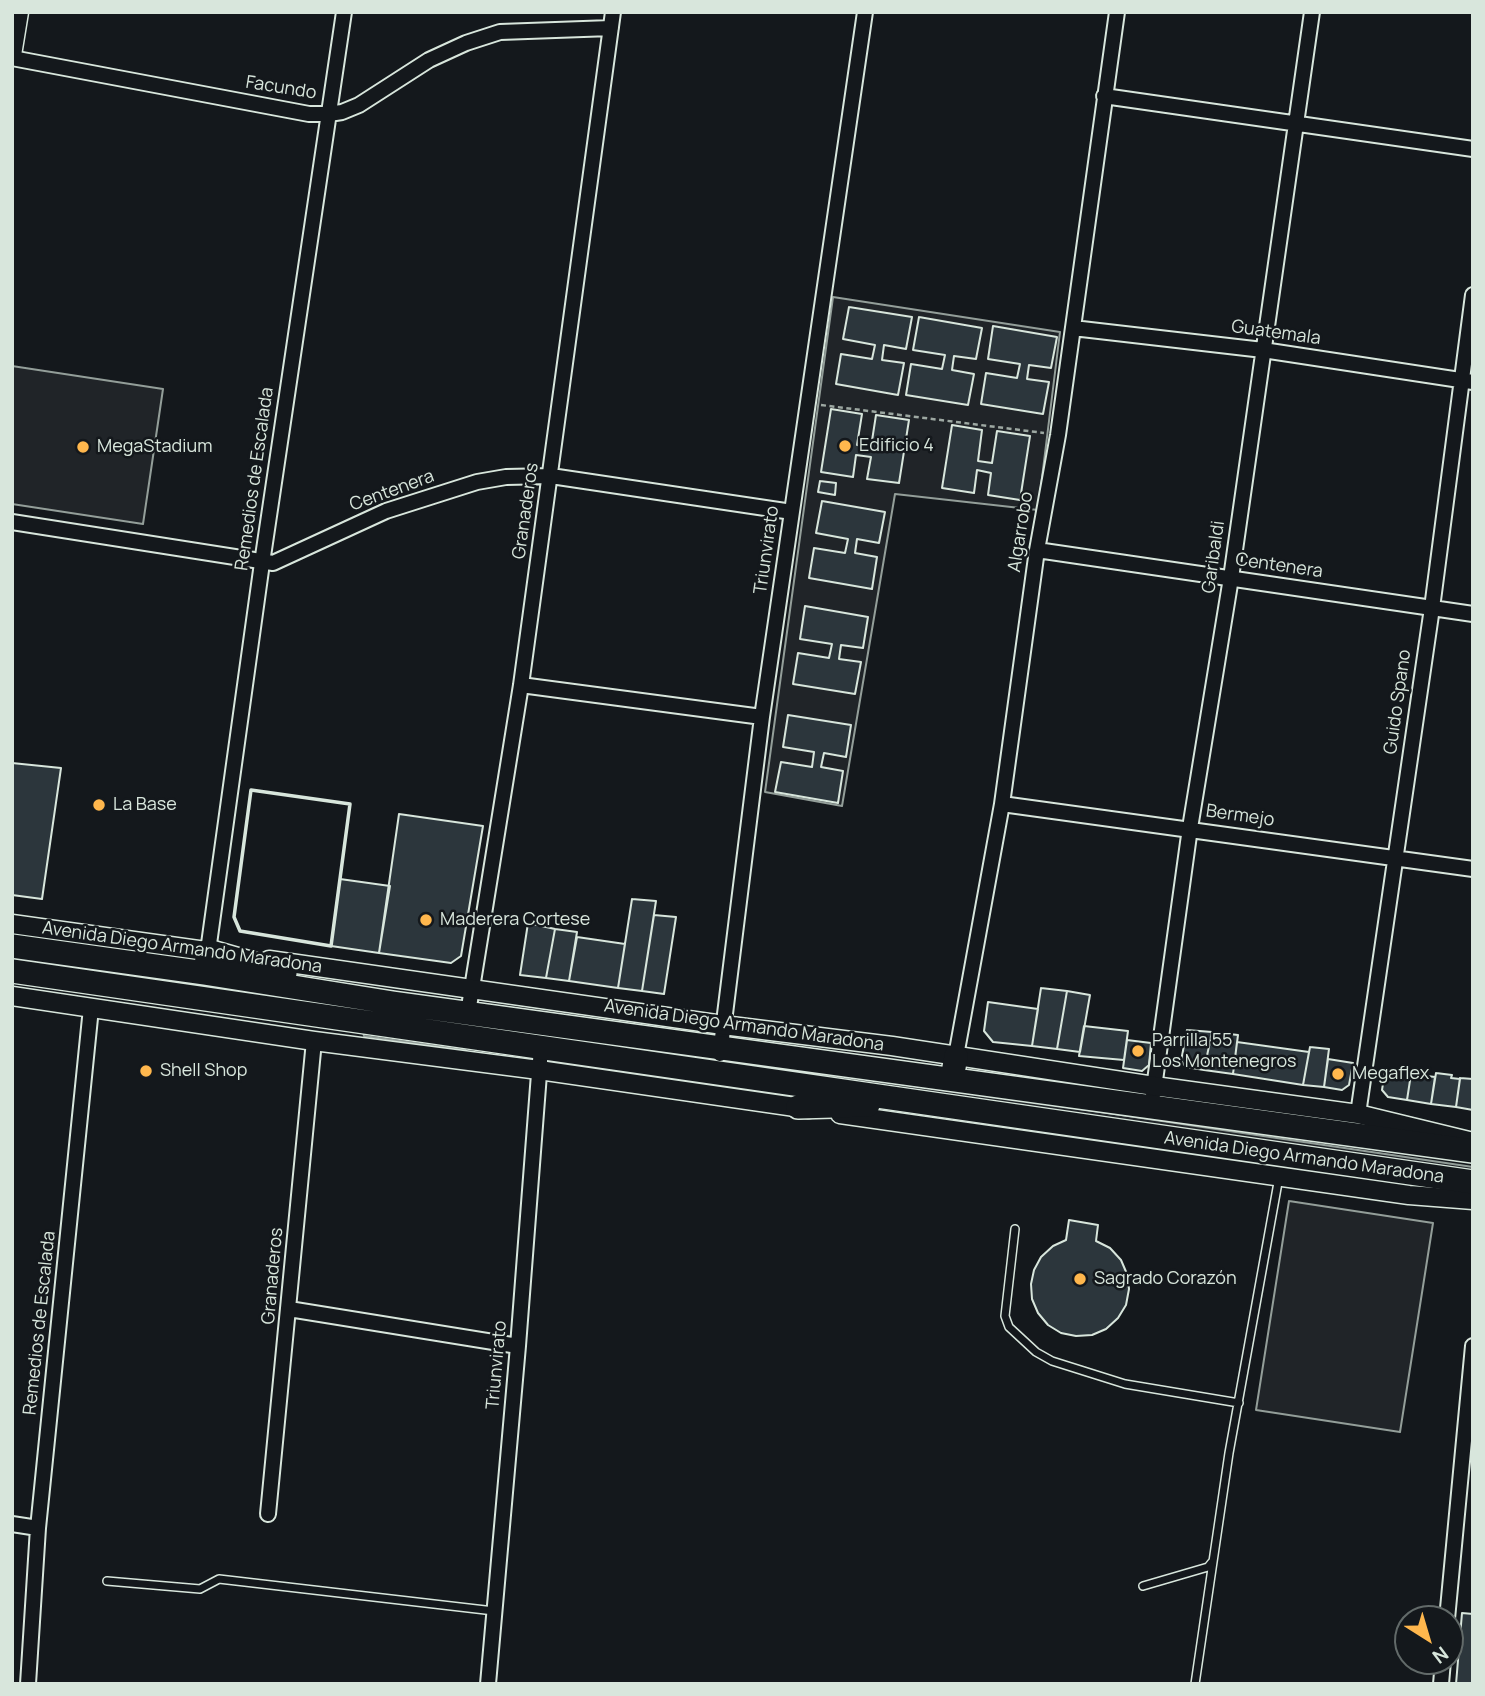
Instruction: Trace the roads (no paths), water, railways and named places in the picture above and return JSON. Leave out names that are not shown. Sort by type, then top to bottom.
[{"type":"main road","name":"Avenida Diego Armando Maradona","points":[[12,946],[206,962],[393,1003],[506,1018],[722,1036],[951,1079],[1153,1097],[1473,1151]]},
{"type":"main road","name":"Avenida Diego Armando Maradona","points":[[12,971],[503,1043],[540,1059],[717,1084],[933,1103],[1473,1182]]},
{"type":"main road","points":[[503,1043],[506,1018]]},
{"type":"main road","points":[[951,1079],[956,1056]]},
{"type":"main road","points":[[797,1107],[933,1103]]},
{"type":"street","points":[[12,57],[19,12]]},
{"type":"street","name":"Remedios de Escalada","points":[[206,962],[344,12]]},
{"type":"street","name":"Granaderos","points":[[468,1013],[521,685],[614,12]]},
{"type":"street","name":"Triunvirato","points":[[717,1084],[762,717],[865,12]]},
{"type":"street","name":"Algarrobo","points":[[956,1056],[1002,804],[1037,550],[1058,435],[1116,12]]},
{"type":"street","name":"Garibaldi","points":[[1153,1097],[1190,828],[1231,578],[1312,12]]},
{"type":"street","name":"Facundo","points":[[12,57],[309,114],[329,114],[359,105],[429,61],[500,32],[611,28]]},
{"type":"street","points":[[1104,96],[1473,149]]},
{"type":"street","name":"Guido Spano","points":[[1359,1114],[1467,381],[1473,295]]},
{"type":"street","name":"Guatemala","points":[[1073,328],[1263,350],[1467,381]]},
{"type":"street","name":"Centenera","points":[[12,522],[274,563],[386,511],[477,482],[506,477],[551,476],[792,512]]},
{"type":"street","name":"Centenera","points":[[1037,550],[1473,614]]},
{"type":"street","points":[[521,685],[762,717]]},
{"type":"street","name":"Bermejo","points":[[1002,804],[1473,869]]},
{"type":"street","name":"Avenida Diego Armando Maradona","points":[[12,924],[206,962],[471,989],[722,1036],[956,1056],[1153,1097],[1359,1114],[1473,1142]]},
{"type":"street","name":"Avenida Diego Armando Maradona","points":[[12,996],[314,1041],[540,1059]]},
{"type":"street","name":"Remedios de Escalada","points":[[28,1684],[38,1528],[91,1008]]},
{"type":"street","name":"Granaderos","points":[[268,1514],[314,1041]]},
{"type":"street","name":"Triunvirato","points":[[488,1684],[540,1059]]},
{"type":"street","name":"Avenida Diego Armando Maradona","points":[[717,1084],[797,1107],[1409,1195],[1473,1200]]},
{"type":"street","points":[[289,1309],[518,1346]]},
{"type":"street","points":[[1448,1605],[1473,1346]]},
{"type":"street","points":[[12,1524],[38,1528]]},
{"type":"lane","points":[[1195,1684],[1238,1403],[1279,1176]]},
{"type":"lane","points":[[1015,1229],[1005,1316],[1009,1327],[1036,1352],[1052,1361],[1125,1384],[1238,1403]]},
{"type":"lane","points":[[1143,1586],[1208,1567],[1212,1561]]},
{"type":"lane","points":[[107,1581],[200,1589],[219,1579],[494,1611]]},
{"type":"place","name":"Edificio 4","points":[[845,446]]},
{"type":"place","name":"MegaStadium","points":[[83,447]]},
{"type":"place","name":"La Base","points":[[99,805]]},
{"type":"place","name":"Maderera Cortese","points":[[426,920]]},
{"type":"place","name":"Parrilla 55 Los Montenegros","points":[[1138,1051]]},
{"type":"place","name":"Shell Shop","points":[[146,1071]]},
{"type":"place","name":"Megaflex","points":[[1338,1074]]},
{"type":"place","name":"Sagrado Corazón","points":[[1080,1279]]}]
